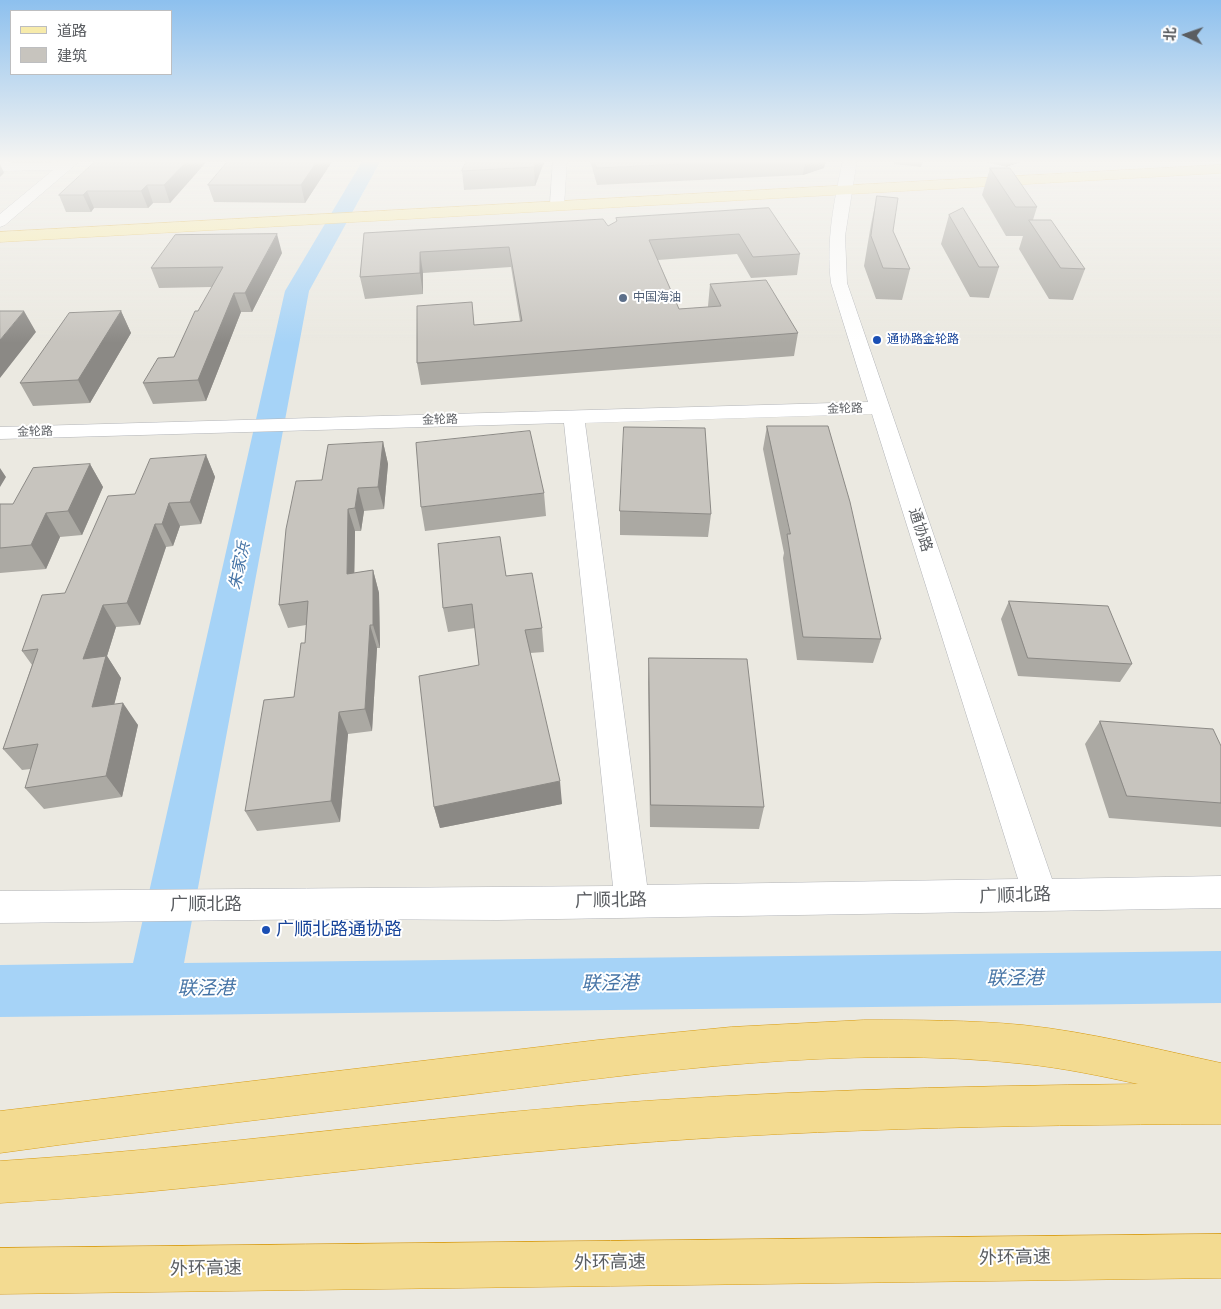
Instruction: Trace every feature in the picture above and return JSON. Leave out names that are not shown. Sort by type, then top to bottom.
[{"type":"highway","points":[[0,1132],[594,1060],[737,1047],[838,1041],[940,1040],[1007,1043],[1101,1057],[1221,1083]]},
{"type":"highway","points":[[0,1182],[171,1170],[575,1127],[723,1117],[910,1107],[1050,1104],[1221,1104]]},
{"type":"highway","name":"外环高速","points":[[0,1271],[1221,1256]]},
{"type":"main road","points":[[0,237],[285,221]]},
{"type":"street","name":"通协路","points":[[838,221],[836,233],[836,266],[857,341],[1040,896]]},
{"type":"street","name":"金轮路","points":[[0,433],[880,408]]},
{"type":"street","points":[[574,416],[632,901]]},
{"type":"street","name":"广顺北路","points":[[0,907],[210,904],[497,904],[1221,892]]},
{"type":"building","points":[[567,221],[604,221],[608,226],[617,221],[778,221],[800,254],[753,257],[739,234],[649,240],[679,309],[721,306],[710,284],[766,280],[798,333],[417,363],[417,306],[472,302],[474,325],[522,321],[509,247],[420,252],[420,273],[360,277],[364,233]]},
{"type":"building","points":[[873,221],[895,221],[893,231],[910,269],[883,268],[871,236]]},
{"type":"building","points":[[953,221],[971,221],[999,267],[979,267]]},
{"type":"building","points":[[1030,221],[1052,221],[1085,269],[1061,268]]},
{"type":"building","points":[[277,234],[245,293],[234,293],[198,380],[143,383],[158,358],[174,357],[195,311],[198,311],[223,267],[151,268],[175,235]]},
{"type":"building","points":[[0,311],[24,311],[0,340]]},
{"type":"building","points":[[121,311],[78,380],[20,383],[69,313]]},
{"type":"building","points":[[767,426],[828,426],[850,502],[881,639],[803,637],[787,534],[790,534]]},
{"type":"building","points":[[624,427],[705,428],[711,514],[620,511]]},
{"type":"building","points":[[530,431],[544,493],[421,507],[416,443]]},
{"type":"building","points":[[383,442],[378,487],[358,488],[355,508],[348,509],[347,574],[373,570],[373,625],[370,625],[365,709],[339,712],[331,801],[245,811],[264,700],[294,697],[301,643],[305,643],[308,601],[279,605],[286,529],[296,481],[322,480],[328,445]]},
{"type":"building","points":[[206,455],[190,502],[169,503],[162,524],[155,524],[127,603],[103,605],[83,659],[106,656],[92,707],[123,703],[106,776],[25,788],[38,744],[3,749],[38,649],[22,651],[42,595],[65,593],[108,496],[135,494],[150,459]]},
{"type":"building","points":[[90,464],[68,511],[46,513],[31,545],[0,548],[0,504],[13,504],[33,468]]},
{"type":"building","points":[[500,537],[506,576],[532,573],[542,628],[525,630],[560,781],[434,807],[419,676],[479,665],[472,604],[443,608],[438,544]]},
{"type":"building","points":[[1009,601],[1108,606],[1132,664],[1028,658]]},
{"type":"building","points":[[649,658],[747,659],[764,807],[651,805]]},
{"type":"building","points":[[1100,721],[1213,729],[1221,746],[1221,803],[1127,796]]},
{"type":"waterway","name":"朱家浜","points":[[153,989],[297,291],[338,221]]},
{"type":"waterway","name":"联泾港","points":[[153,989],[1221,977]]},
{"type":"waterway","name":"联泾港","points":[[0,991],[153,989]]},
{"type":"place","name":"中国海油","points":[[623,298]]},
{"type":"place","name":"通协路金轮路","points":[[877,340]]},
{"type":"place","name":"广顺北路通协路","points":[[266,930]]}]
